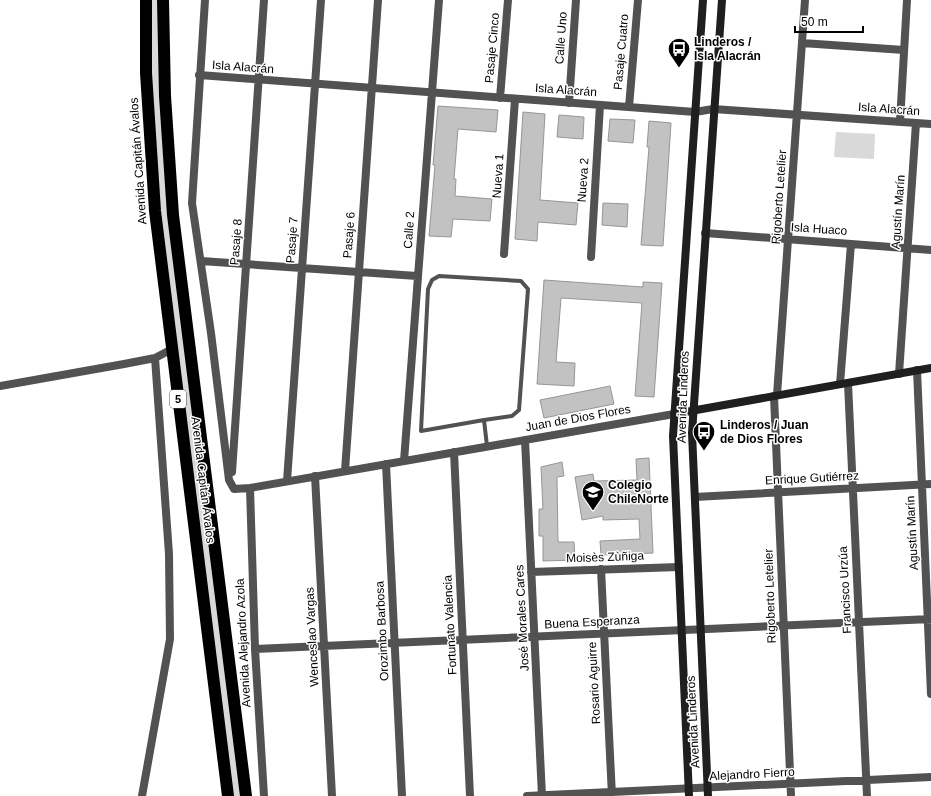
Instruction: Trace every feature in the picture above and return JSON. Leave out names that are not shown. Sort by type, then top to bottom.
[{"type":"highway","name":"Avenida Capitán Ávalos","points":[[146,0],[146,67],[150,165],[228,796]]},
{"type":"highway","name":"Avenida Capitán Ávalos","points":[[163,0],[164,82],[172,203],[246,796]]},
{"type":"street","points":[[205,0],[192,196],[231,485]]},
{"type":"street","name":"Pasaje 8","points":[[231,485],[264,0]]},
{"type":"street","name":"Pasaje 7","points":[[288,481],[321,0]]},
{"type":"street","name":"Pasaje 6","points":[[345,471],[378,0]]},
{"type":"street","name":"Calle 2","points":[[404,461],[438,0]]},
{"type":"street","name":"Pasaje Cinco","points":[[500,98],[508,0]]},
{"type":"street","name":"Calle Uno","points":[[569,103],[576,0]]},
{"type":"street","name":"Pasaje Cuatro","points":[[629,107],[638,0]]},
{"type":"street","name":"Avenida Linderos","points":[[689,792],[674,414],[703,0]]},
{"type":"street","name":"Avenida Linderos","points":[[708,792],[692,410],[722,0]]},
{"type":"street","name":"Rigoberto Letelier","points":[[791,796],[778,492],[776,396],[805,0]]},
{"type":"street","points":[[900,122],[907,0]]},
{"type":"street","points":[[802,43],[904,50]]},
{"type":"street","name":"Isla Alacrán","points":[[199,75],[695,112],[713,109],[931,124]]},
{"type":"street","name":"Nueva 1","points":[[504,254],[515,99]]},
{"type":"street","name":"Nueva 2","points":[[590,256],[600,105]]},
{"type":"street","name":"Agustín Marín","points":[[899,374],[916,123]]},
{"type":"street","name":"Isla Huaco","points":[[705,233],[931,250]]},
{"type":"street","name":"Francisco Urzúa","points":[[851,244],[844,383],[853,488],[867,796]]},
{"type":"street","points":[[201,261],[418,276]]},
{"type":"street","points":[[0,386],[69,375],[155,358],[172,349]]},
{"type":"street","points":[[142,796],[170,639],[169,554],[155,358]]},
{"type":"street","name":"Juan de Dios Flores","points":[[231,485],[237,490],[250,488],[931,368]]},
{"type":"street","name":"Agustín Marín","points":[[917,370],[929,619],[931,694]]},
{"type":"street","name":"José Morales Cares","points":[[525,440],[542,796]]},
{"type":"street","name":"Fortunato Valencia","points":[[454,452],[470,796]]},
{"type":"street","name":"Orozimbo Barbosa","points":[[386,464],[402,796]]},
{"type":"street","name":"Wenceslao Vargas","points":[[315,476],[332,796]]},
{"type":"street","name":"Enrique Gutiérrez","points":[[695,497],[931,484]]},
{"type":"street","name":"Avenida Alejandro Azola","points":[[250,488],[255,649],[264,796]]},
{"type":"street","name":"Moisès Zùñiga","points":[[531,572],[679,566]]},
{"type":"street","name":"Rosario Aguirre","points":[[601,570],[612,794]]},
{"type":"street","name":"Buena Esperanza","points":[[255,649],[929,619]]},
{"type":"street","name":"Alejandro Fierro","points":[[527,796],[708,792],[790,784],[931,777]]},
{"type":"lane","points":[[439,276],[522,281],[528,289],[519,410],[512,416],[484,420],[421,431],[428,288],[432,280],[439,276]]},
{"type":"lane","points":[[484,420],[487,446]]},
{"type":"shaded area","points":[[150,0],[160,0],[159,66],[242,796],[232,796],[160,213],[150,58]]},
{"type":"shaded area","points":[[836,132],[875,134],[874,159],[834,157]]},
{"type":"building","points":[[438,106],[498,110],[496,132],[458,129],[454,179],[456,179],[455,196],[492,199],[490,221],[453,219],[451,237],[429,236]]},
{"type":"building","points":[[523,112],[545,114],[540,200],[578,203],[576,225],[538,222],[537,241],[515,239]]},
{"type":"building","points":[[559,115],[584,117],[583,139],[557,137]]},
{"type":"building","points":[[610,119],[635,120],[633,143],[608,141]]},
{"type":"building","points":[[649,121],[671,123],[663,246],[641,245],[649,147],[647,147]]},
{"type":"building","points":[[603,203],[628,204],[627,227],[602,225]]},
{"type":"building","points":[[544,280],[643,287],[643,282],[662,283],[654,397],[635,396],[642,303],[561,298],[556,362],[575,363],[574,386],[537,384]]},
{"type":"building","points":[[610,386],[614,404],[544,418],[540,400]]},
{"type":"building","points":[[649,458],[653,553],[601,555],[600,541],[640,539],[639,519],[603,520],[603,516],[582,520],[575,477],[593,474],[594,481],[637,480],[636,459]]},
{"type":"building","points":[[562,462],[564,476],[557,477],[558,542],[574,542],[575,560],[543,561],[543,536],[539,536],[539,509],[543,509],[541,467]]},
{"type":"place","name":"Linderos / Isla Alacrán","points":[[679,68]]},
{"type":"place","name":"Linderos / Juan de Dios Flores","points":[[704,452]]},
{"type":"place","name":"Colegio ChileNorte","points":[[593,512]]}]
